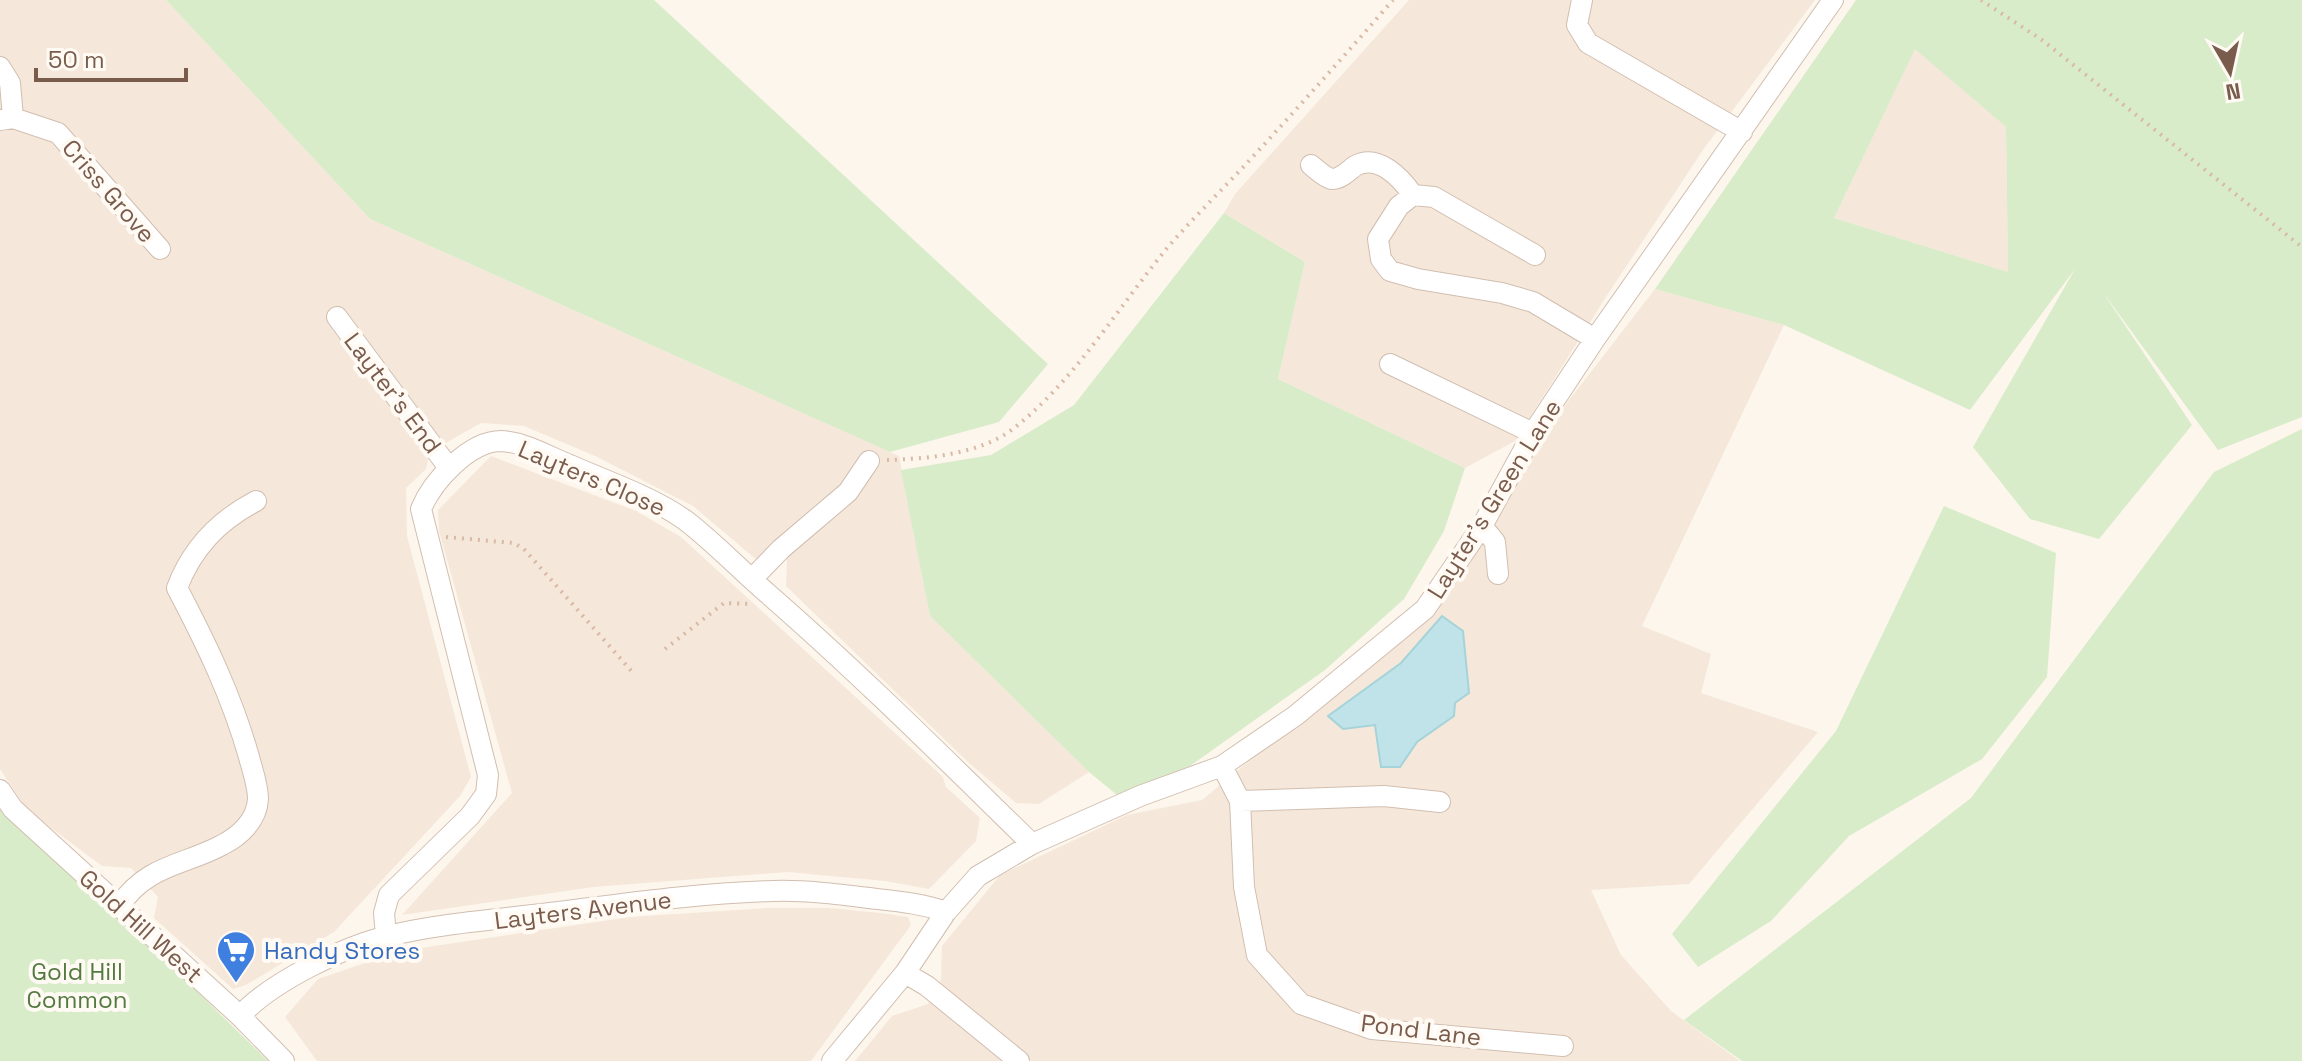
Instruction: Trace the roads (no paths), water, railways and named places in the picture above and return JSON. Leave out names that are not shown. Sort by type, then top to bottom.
[{"type":"street","points":[[1582,0],[1577,25],[1588,43],[1742,132]]},
{"type":"street","name":"Layter's Green Lane","points":[[832,1061],[905,973],[946,912],[978,876],[1032,844],[1140,796],[1222,766],[1295,716],[1425,609],[1482,526],[1533,433],[1595,339],[1833,0]]},
{"type":"street","name":"Criss Grove","points":[[0,67],[10,83],[6,119],[58,133],[160,249]]},
{"type":"street","points":[[1311,165],[1335,179],[1363,163],[1378,164],[1390,171],[1413,195],[1434,197],[1535,255]]},
{"type":"street","points":[[1413,195],[1399,206],[1378,239],[1381,259],[1390,271],[1533,302],[1595,339]]},
{"type":"street","name":"Layter's End","points":[[337,317],[449,468]]},
{"type":"street","points":[[1390,364],[1533,433]]},
{"type":"street","name":"Layters Close","points":[[386,936],[384,913],[389,895],[470,816],[486,794],[488,775],[421,509],[429,490],[449,468],[483,445],[500,441],[517,444],[652,500],[684,520],[838,655],[1032,844]]},
{"type":"street","points":[[758,585],[781,549],[848,492],[869,461]]},
{"type":"street","points":[[119,906],[136,886],[157,871],[221,846],[242,832],[252,818],[258,799],[242,734],[213,657],[177,588],[183,572],[208,534],[236,511],[256,501]]},
{"type":"street","points":[[1482,526],[1495,542],[1498,574]]},
{"type":"street","name":"Pond Lane","points":[[1222,766],[1240,801],[1244,887],[1257,955],[1301,1004],[1372,1029],[1563,1046]]},
{"type":"street","name":"Gold Hill West","points":[[0,790],[13,809],[240,1016],[284,1061]]},
{"type":"street","points":[[1240,801],[1384,796],[1440,802]]},
{"type":"street","name":"Layters Avenue","points":[[240,1016],[256,999],[291,976],[386,936],[657,901],[772,891],[815,892],[910,903],[946,912]]},
{"type":"street","points":[[905,973],[927,986],[1019,1061]]},
{"type":"water","points":[[1442,616],[1463,631],[1469,693],[1455,703],[1454,716],[1417,742],[1400,767],[1381,767],[1375,725],[1343,729],[1328,716],[1401,663]]},
{"type":"place","name":"Handy Stores","points":[[236,984]]},
{"type":"park label","name":"Gold Hill Common","points":[[77,985]]}]
